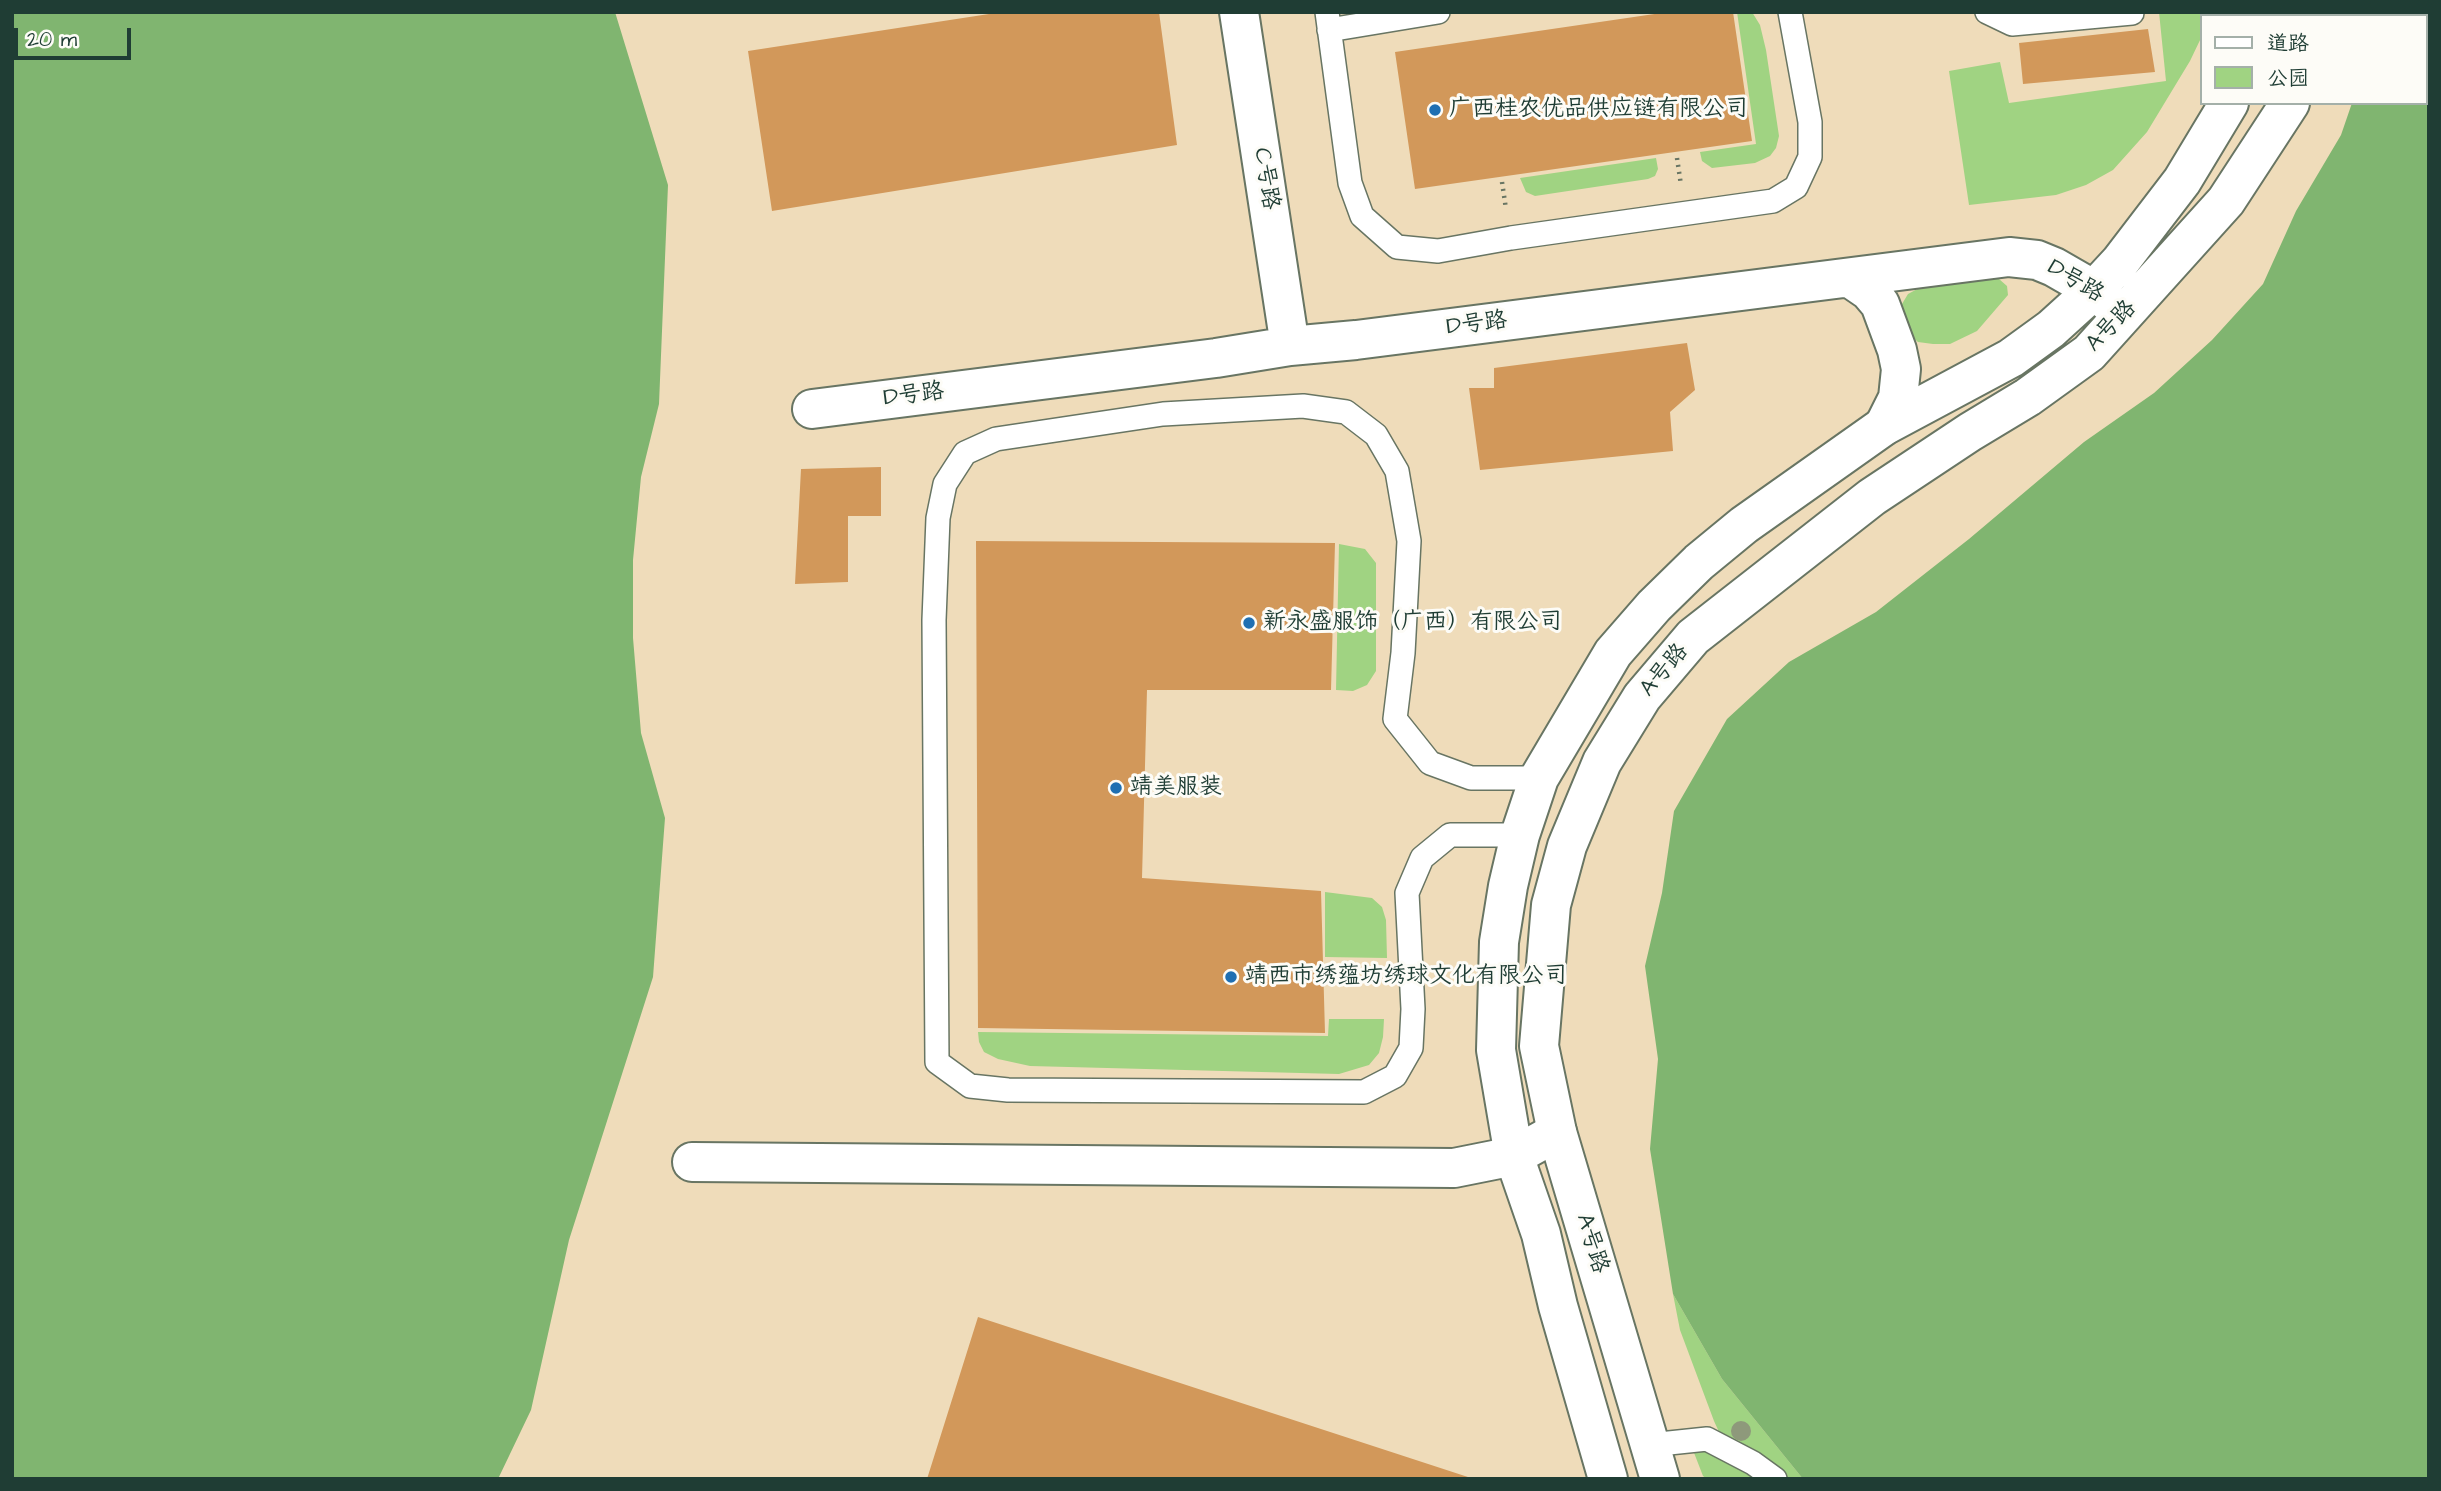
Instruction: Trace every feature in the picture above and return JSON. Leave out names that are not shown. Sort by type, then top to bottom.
[{"type":"street","name":"C号路","points":[[1239,12],[1290,346]]},
{"type":"street","name":"A号路","points":[[1608,1479],[1558,1306],[1541,1234],[1514,1156],[1496,1050],[1499,942],[1520,835],[1539,778],[1613,653],[1654,606],[1699,562],[1744,525],[1884,426],[2011,358],[2051,330],[2120,262],[2182,181],[2228,105]]},
{"type":"street","name":"A号路","points":[[1655,1462],[1557,1132],[1539,1046],[1551,905],[1567,846],[1602,762],[1642,697],[1693,637],[1872,497],[2028,397],[2090,353],[2226,201],[2289,105]]},
{"type":"street","name":"D号路","points":[[812,409],[1216,358],[1290,346],[1369,339],[2009,257],[2037,260],[2054,267],[2094,290],[2125,316]]},
{"type":"street","points":[[1850,278],[1869,291],[1880,304],[1897,350],[1900,369],[1898,398],[1884,426]]},
{"type":"street","points":[[692,1162],[1454,1168],[1514,1156],[1557,1132]]},
{"type":"lane","points":[[1438,12],[1328,21],[1350,183],[1362,216],[1397,247],[1438,251],[1773,201],[1796,187],[1810,157],[1810,122],[1790,12]]},
{"type":"lane","points":[[1987,12],[2012,24],[2133,13]]},
{"type":"lane","points":[[1520,835],[1450,835],[1422,858],[1407,892],[1413,1009],[1411,1048],[1395,1076],[1364,1092],[1008,1090],[970,1086],[937,1062],[934,620],[939,518],[945,484],[965,453],[996,439],[1163,414],[1303,406],[1346,412],[1376,435],[1397,471],[1409,541],[1403,653],[1395,719],[1430,763],[1471,778],[1539,778]]},
{"type":"lane","points":[[1655,1462],[1707,1439],[1753,1463],[1775,1479]]},
{"type":"green space","points":[[12,12],[615,12],[668,185],[659,404],[641,477],[633,560],[633,638],[641,733],[665,818],[653,977],[569,1240],[531,1410],[498,1479],[12,1479]]},
{"type":"green space","points":[[1737,12],[1752,12],[1760,25],[1779,136],[1776,148],[1770,156],[1755,163],[1712,168],[1702,161],[1700,152],[1756,144]]},
{"type":"green space","points":[[2159,12],[2214,12],[2200,14],[2200,40],[2190,61],[2147,132],[2113,170],[2086,185],[2056,195],[1969,205],[1949,71],[2000,62],[2009,103],[2166,81]]},
{"type":"green space","points":[[2429,12],[2429,1479],[1803,1479],[1722,1379],[1673,1294],[1650,1149],[1658,1059],[1645,966],[1662,893],[1674,811],[1727,719],[1789,662],[1876,612],[1969,539],[2084,442],[2154,393],[2212,340],[2263,284],[2296,211],[2341,135],[2351,105],[2427,105],[2427,14],[2384,14]]},
{"type":"green space","points":[[1656,158],[1658,169],[1655,176],[1648,179],[1535,196],[1526,192],[1520,178]]},
{"type":"green space","points":[[1985,277],[1999,279],[2007,286],[2008,295],[1977,331],[1950,344],[1918,342],[1908,333],[1902,304],[1908,294],[1921,287]]},
{"type":"green space","points":[[1339,544],[1365,549],[1376,563],[1376,671],[1367,685],[1353,691],[1336,690]]},
{"type":"green space","points":[[1325,892],[1372,898],[1382,907],[1386,920],[1387,958],[1325,957]]},
{"type":"green space","points":[[1329,1019],[1384,1019],[1379,1053],[1369,1065],[1339,1074],[1030,1066],[998,1059],[984,1052],[978,1032],[1328,1036]]},
{"type":"green space","points":[[1673,1294],[1722,1379],[1803,1479],[1781,1479],[1725,1445],[1680,1330]]},
{"type":"green space","points":[[1703,1443],[1766,1479],[1707,1479],[1703,1476],[1691,1445]]},
{"type":"building","points":[[1002,12],[1159,12],[1177,145],[772,211],[748,51]]},
{"type":"building","points":[[1668,12],[1733,12],[1752,141],[1415,189],[1395,52]]},
{"type":"building","points":[[2148,29],[2155,72],[2023,84],[2019,43]]},
{"type":"building","points":[[1687,343],[1695,390],[1670,412],[1673,451],[1480,470],[1469,388],[1494,388],[1494,368]]},
{"type":"building","points":[[881,467],[881,516],[848,516],[848,582],[795,584],[801,469]]},
{"type":"building","points":[[976,541],[1335,543],[1331,690],[1147,690],[1142,878],[1321,891],[1325,1033],[978,1028]]},
{"type":"building","points":[[978,1317],[1471,1478],[927,1479]]},
{"type":"place","name":"广西桂农优品供应链有限公司","points":[[1435,110]]},
{"type":"place","name":"新永盛服饰（广西）有限公司","points":[[1249,623]]},
{"type":"place","name":"靖美服装","points":[[1116,788]]},
{"type":"place","name":"靖西市绣蕴坊绣球文化有限公司","points":[[1231,977]]}]
